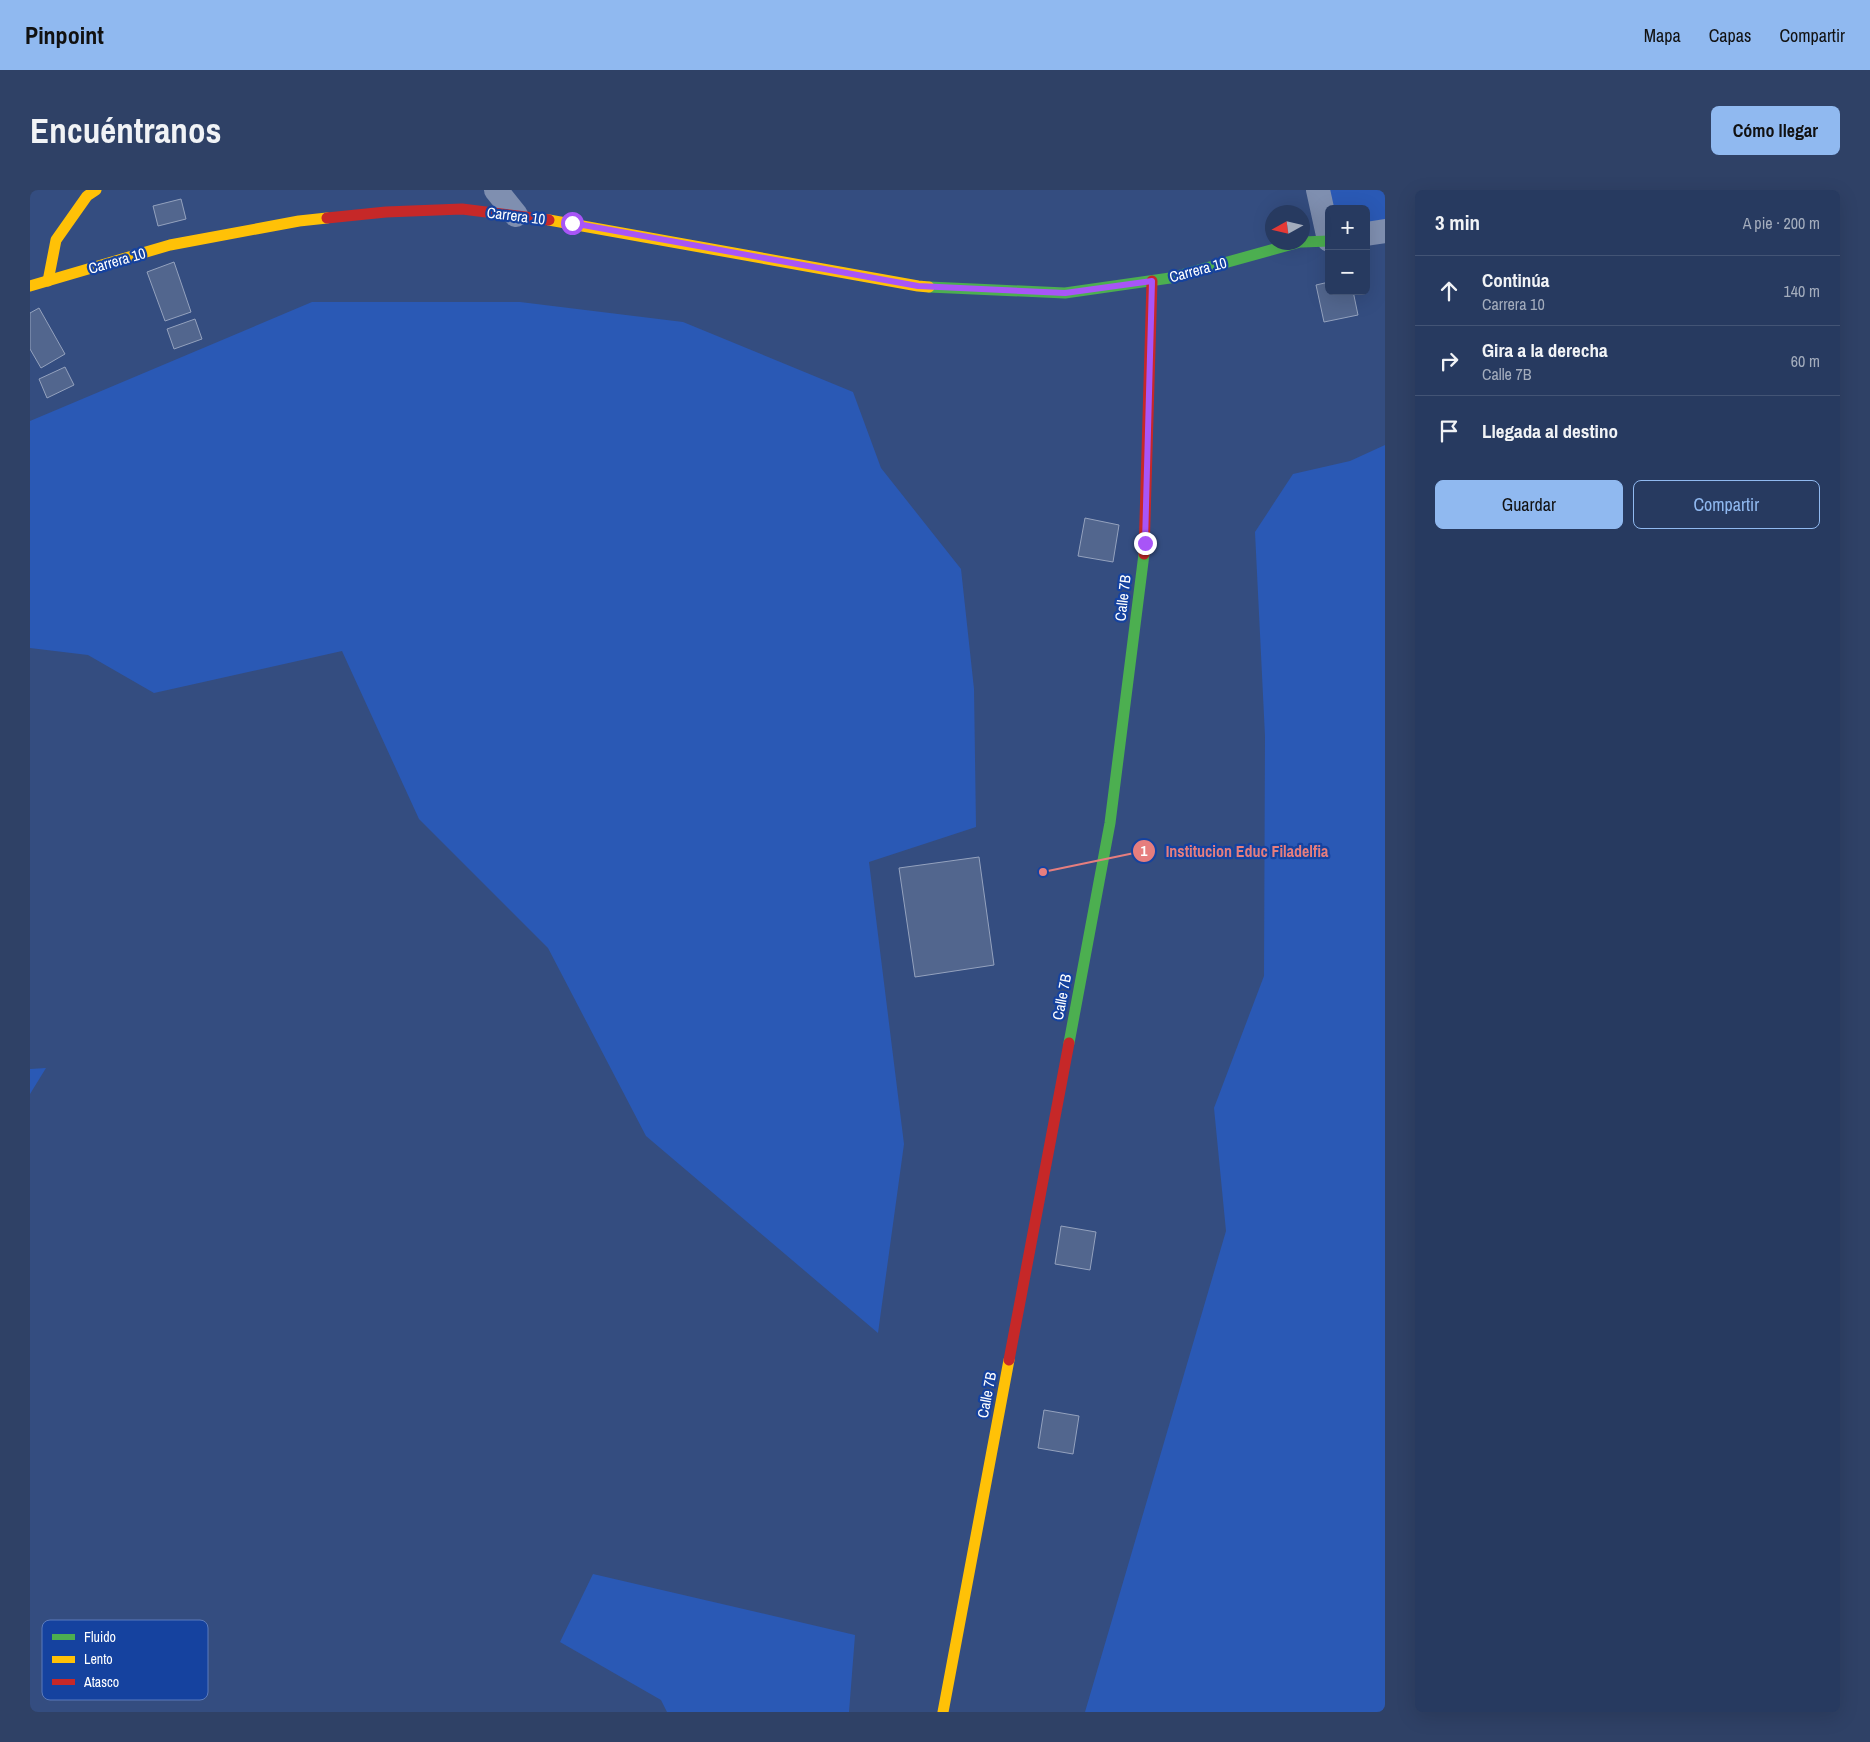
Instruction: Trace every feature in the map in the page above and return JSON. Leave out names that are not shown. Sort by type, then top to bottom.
[{"type":"street","points":[[48,281],[56,240],[88,196],[96,190]]},
{"type":"street","points":[[496,190],[516,215]]},
{"type":"street","points":[[1318,190],[1325,222]]},
{"type":"street","name":"Carrera 10","points":[[30,286],[170,245],[299,221],[386,212],[462,209],[572,223],[918,286],[1065,293],[1170,278],[1272,250]]},
{"type":"street","points":[[1370,233],[1385,231]]},
{"type":"street","name":"Carrera 10","points":[[1310,242],[1325,241]]},
{"type":"street","name":"Calle 7B","points":[[943,1712],[1110,823],[1145,543],[1152,281]]},
{"type":"shaded area","points":[[1318,190],[1385,190],[1385,228],[1370,231],[1370,205],[1327,205]]},
{"type":"shaded area","points":[[312,302],[520,302],[683,322],[853,392],[881,468],[961,569],[974,689],[976,827],[869,862],[904,1144],[878,1333],[646,1136],[548,948],[419,819],[342,651],[154,693],[88,655],[30,648],[30,421]]},
{"type":"shaded area","points":[[1385,445],[1385,1712],[1085,1712],[1226,1231],[1214,1108],[1264,976],[1265,736],[1255,532],[1293,474],[1350,461]]},
{"type":"shaded area","points":[[46,1068],[30,1094],[30,1069]]},
{"type":"shaded area","points":[[593,1574],[855,1635],[849,1712],[667,1712],[661,1700],[560,1642]]},
{"type":"building","points":[[181,199],[186,219],[158,226],[153,206]]},
{"type":"building","points":[[174,262],[191,312],[165,321],[147,272]]},
{"type":"building","points":[[1325,283],[1325,295],[1354,295],[1358,315],[1324,322],[1316,285]]},
{"type":"building","points":[[39,308],[65,354],[41,368],[30,349],[30,313]]},
{"type":"building","points":[[195,319],[202,339],[174,349],[167,329]]},
{"type":"building","points":[[65,367],[74,385],[47,398],[39,379]]},
{"type":"building","points":[[1085,518],[1119,525],[1113,562],[1078,556]]},
{"type":"building","points":[[979,857],[994,965],[915,977],[899,868]]},
{"type":"building","points":[[1061,1226],[1096,1232],[1090,1270],[1055,1264]]},
{"type":"building","points":[[1044,1410],[1079,1416],[1073,1454],[1038,1448]]},
{"type":"traffic: fast","points":[[1310,242],[1325,241]]},
{"type":"traffic: fast","points":[[929,287],[1065,293],[1170,278],[1271,250]]},
{"type":"traffic: fast","points":[[1069,1043],[1110,823],[1144,554]]},
{"type":"traffic: slow","points":[[48,281],[56,240],[87,196],[96,190]]},
{"type":"traffic: slow","points":[[30,286],[170,245],[299,221],[327,218]]},
{"type":"traffic: slow","points":[[549,220],[929,287]]},
{"type":"traffic: slow","points":[[943,1712],[1009,1360]]},
{"type":"traffic: jam","points":[[327,218],[386,212],[462,209],[549,220]]},
{"type":"traffic: jam","points":[[1144,554],[1152,281]]},
{"type":"traffic: jam","points":[[1009,1360],[1069,1043]]},
{"type":"place","name":"Institucion Educ Filadelfia","points":[[1043,872]]},
{"type":"route","points":[[572,223],[918,286],[1065,293],[1152,281],[1145,543]]}]
